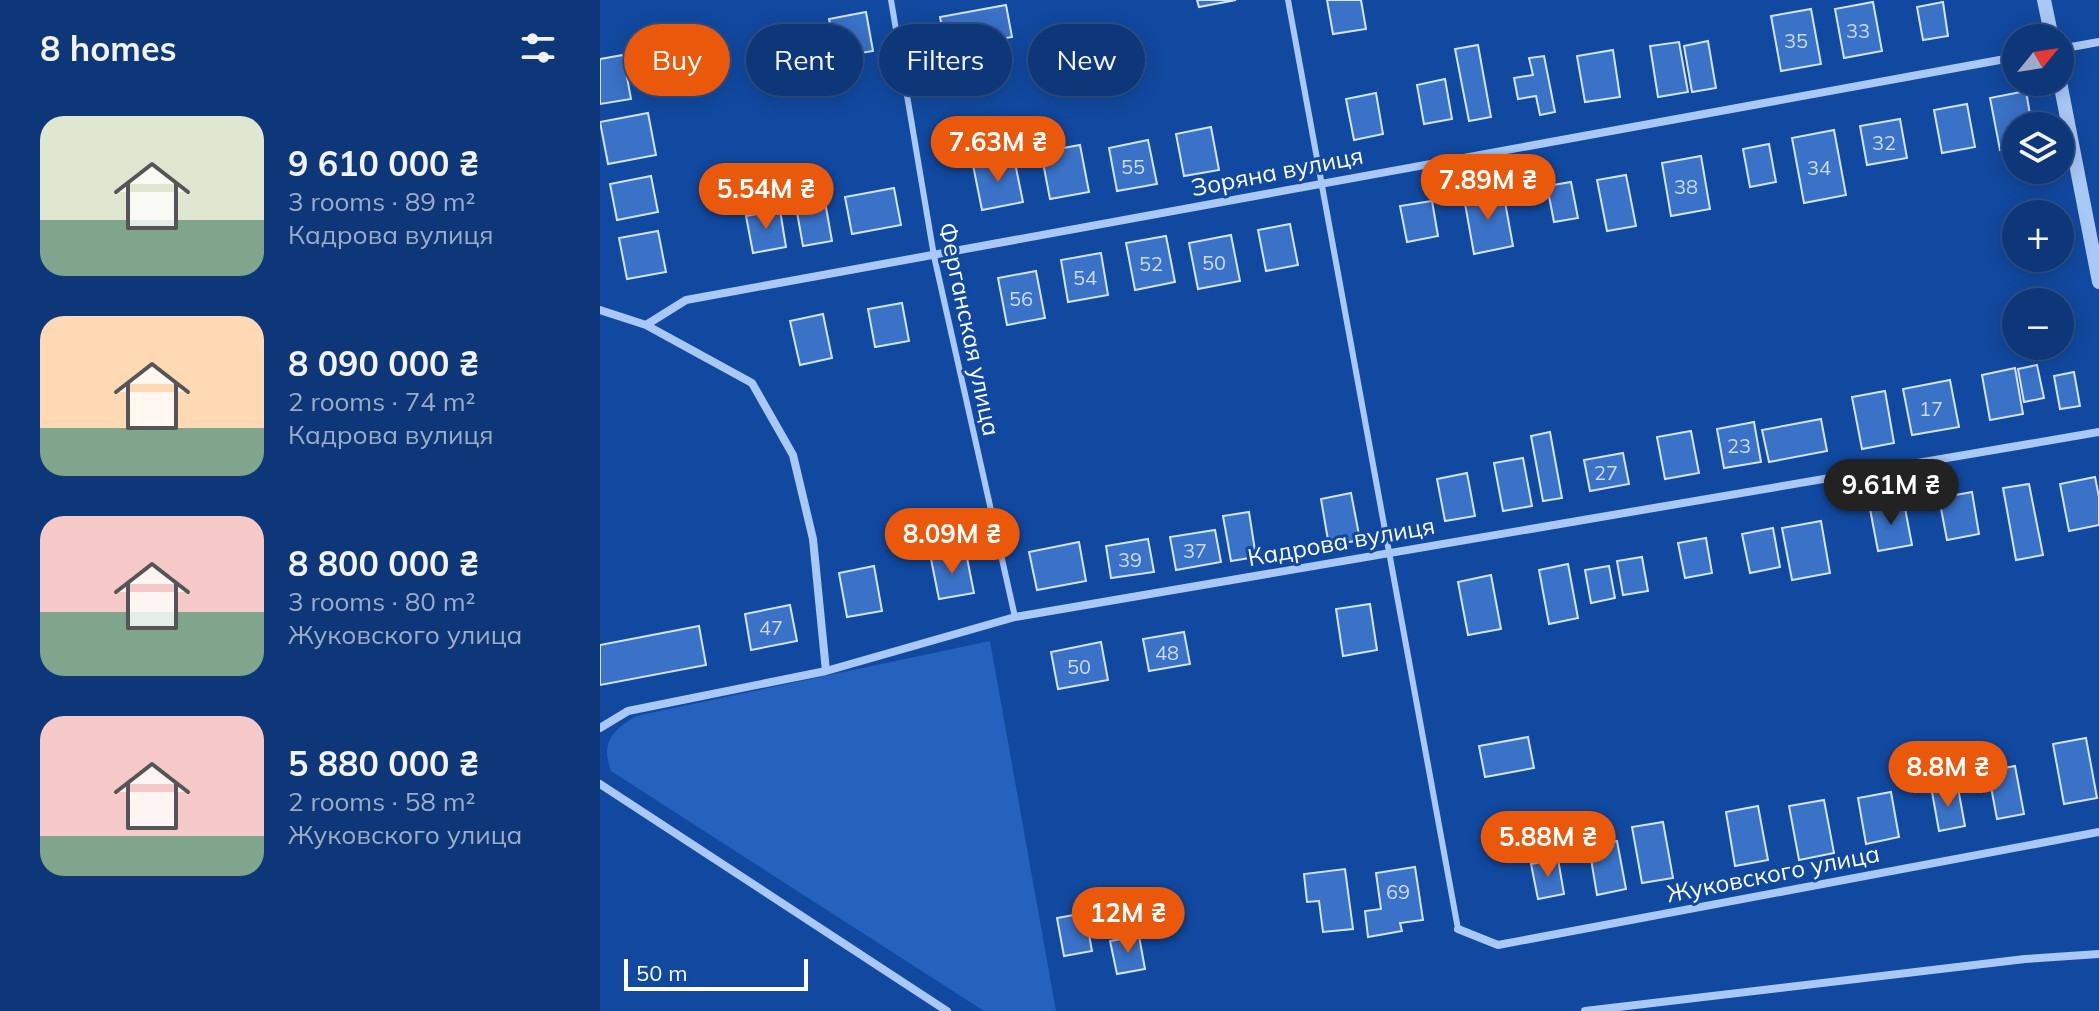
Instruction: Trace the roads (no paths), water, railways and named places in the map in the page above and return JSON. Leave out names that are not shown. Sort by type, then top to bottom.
[{"type":"street","points":[[2044,0],[2049,24]]},
{"type":"street","points":[[2074,46],[2099,42]]},
{"type":"street","name":"Зоряна вулиця","points":[[646,325],[686,300],[2002,60]]},
{"type":"street","points":[[2063,96],[2099,282]]},
{"type":"street","points":[[600,310],[646,325],[752,383],[793,455],[813,539],[826,671]]},
{"type":"street","name":"Кадрова вулиця","points":[[600,728],[628,711],[826,671],[1015,617],[2099,432]]},
{"type":"street","points":[[600,784],[947,1011]]},
{"type":"street","name":"Жуковского улица","points":[[1458,929],[1498,945],[2099,832]]},
{"type":"street","points":[[1585,1011],[2025,959],[2099,954]]},
{"type":"lane","name":"Ферганская улица","points":[[891,0],[934,256],[1015,617]]},
{"type":"lane","points":[[1288,0],[1458,929]]}]
